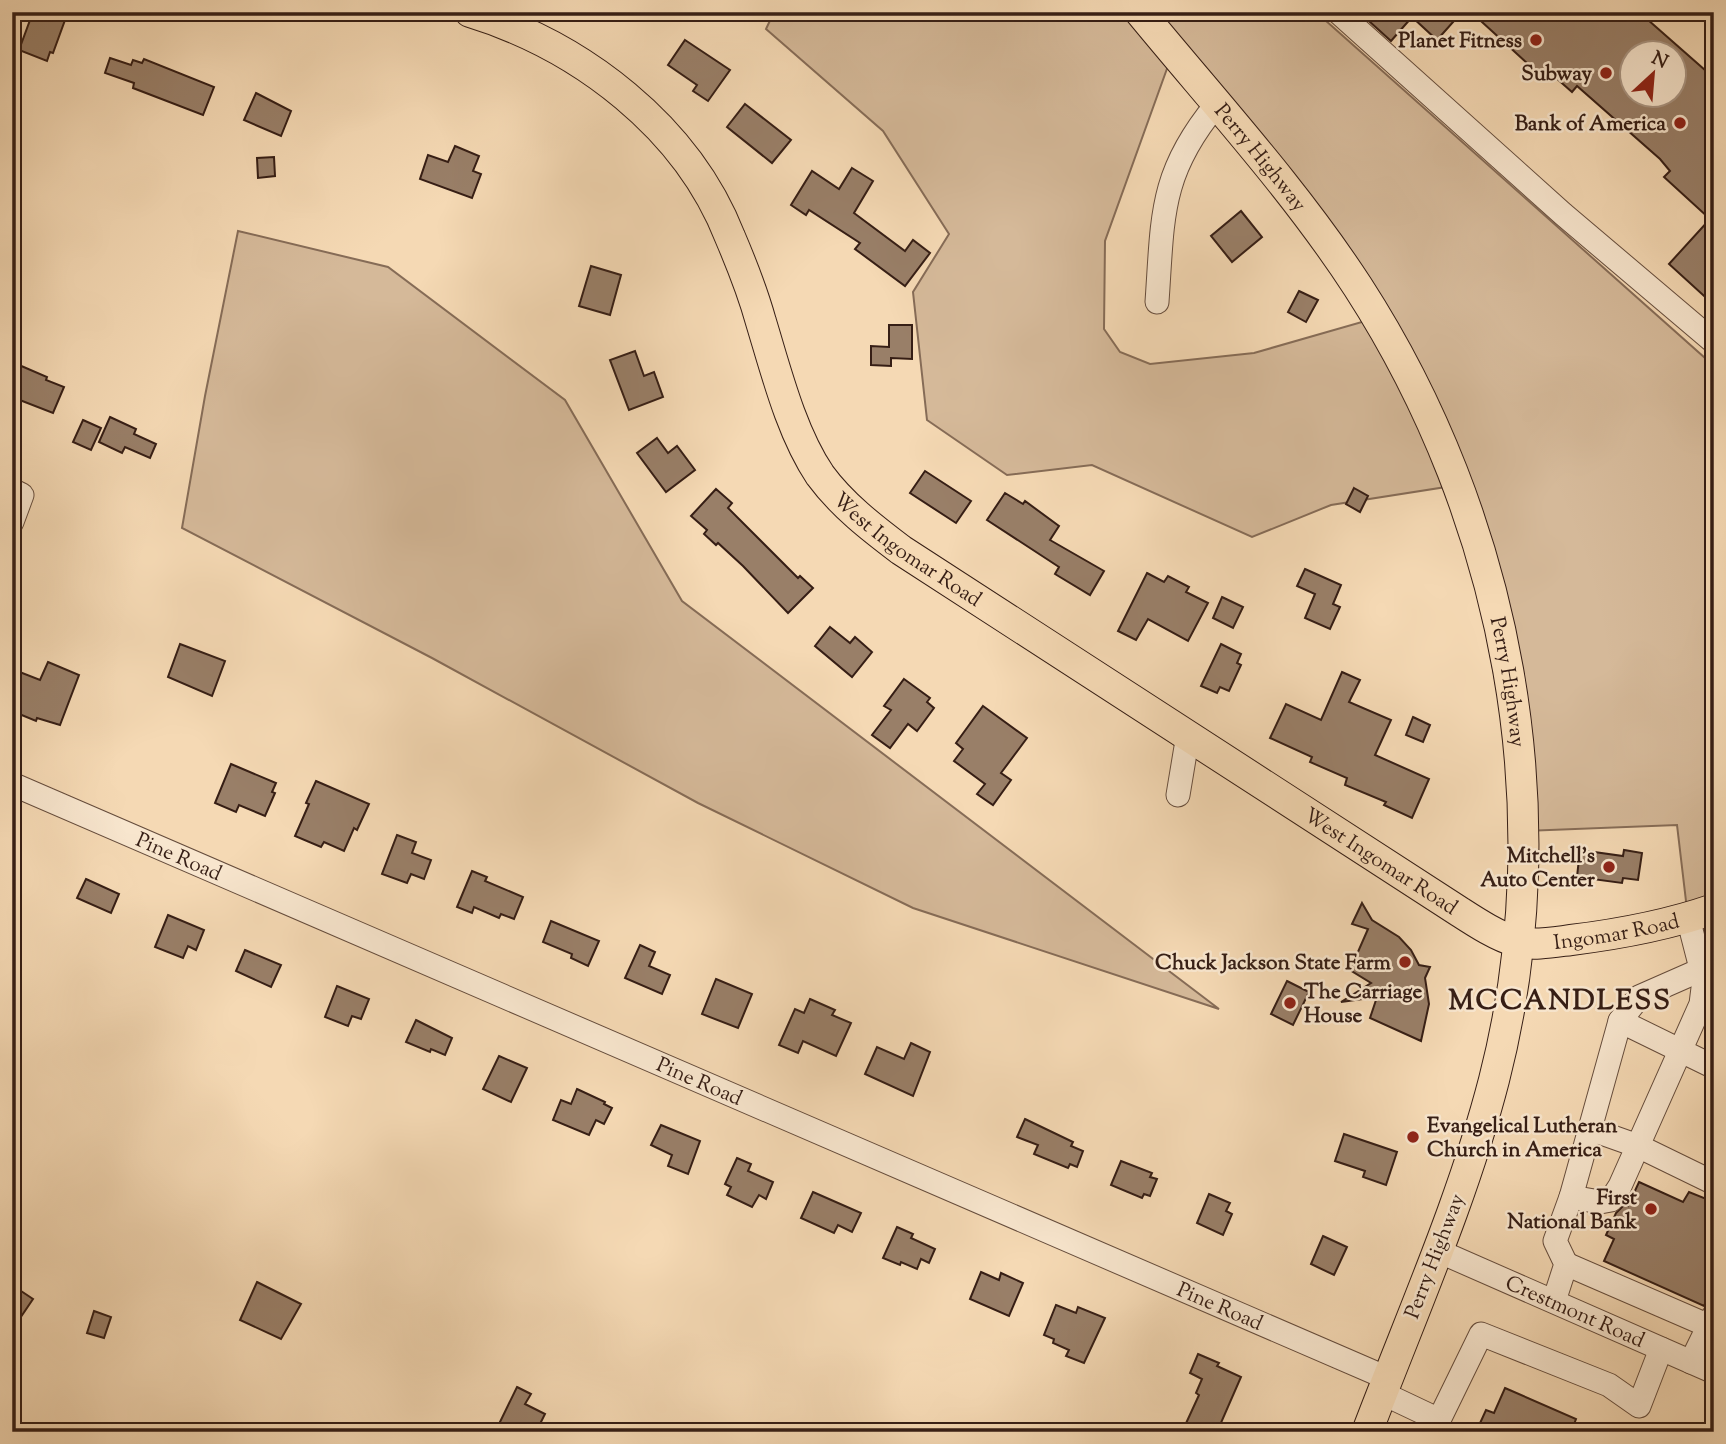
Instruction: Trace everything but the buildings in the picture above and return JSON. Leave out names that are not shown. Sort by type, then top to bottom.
[{"type":"main road","name":"West Ingomar Road","points":[[470,12],[529,34],[594,72],[652,121],[681,154],[707,191],[729,234],[760,318],[781,392],[807,451],[819,472],[851,510],[874,530],[940,577],[1460,912],[1518,942]]},
{"type":"main road","name":"Perry Highway","points":[[1140,12],[1292,197],[1356,285],[1400,358],[1459,485],[1484,562],[1515,715],[1523,831],[1522,904],[1508,1012],[1494,1079],[1473,1152],[1367,1432]]},
{"type":"main road","name":"Ingomar Road","points":[[1518,942],[1558,942],[1601,936],[1701,913]]},
{"type":"street","points":[[1338,12],[1563,214],[1714,342]]},
{"type":"street","points":[[1157,302],[1164,213],[1171,178],[1192,136],[1216,105]]},
{"type":"street","points":[[12,490],[22,495],[12,522]]},
{"type":"street","points":[[1178,795],[1188,735]]},
{"type":"street","name":"Pine Road","points":[[12,784],[1384,1385],[1439,1420],[1481,1334],[1609,1385],[1639,1406],[1661,1349]]},
{"type":"street","points":[[1571,1197],[1600,1202],[1611,1200],[1620,1186],[1704,993],[1707,967],[1701,913]]},
{"type":"street","points":[[1691,1362],[1711,1321],[1566,1264],[1555,1241],[1571,1197],[1620,1021],[1639,997],[1707,967]]},
{"type":"street","points":[[1620,1021],[1714,1067]]},
{"type":"street","points":[[1590,1129],[1638,1146],[1714,1183]]},
{"type":"street","name":"Crestmont Road","points":[[1436,1250],[1714,1372]]},
{"type":"street","points":[[1554,1301],[1566,1264]]},
{"type":"shaded area","points":[[774,12],[1316,12],[1714,366],[1714,909],[1688,918],[1677,825],[1523,831],[1459,485],[1331,505],[1252,537],[1092,465],[1007,475],[927,420],[913,292],[949,234],[883,131],[766,29]],"holes":[[[1173,52],[1376,318],[1254,353],[1150,364],[1120,352],[1104,329],[1105,241]]]},
{"type":"shaded area","points":[[238,231],[388,267],[565,400],[682,601],[1219,1009],[913,908],[698,803],[432,658],[182,528]]},
{"type":"place","name":"Planet Fitness","points":[[1536,40]]},
{"type":"place","name":"Subway","points":[[1606,73]]},
{"type":"place","name":"Bank of America","points":[[1680,123]]},
{"type":"place","name":"Mitchell's Auto Center","points":[[1609,867]]},
{"type":"place","name":"Chuck Jackson State Farm","points":[[1405,962]]},
{"type":"place","name":"The Carriage House","points":[[1290,1003]]},
{"type":"place","name":"Evangelical Lutheran Church in America","points":[[1413,1137]]},
{"type":"place","name":"First National Bank","points":[[1651,1209]]},
{"type":"district","name":"MCCANDLESS","points":[[1560,999]]}]
